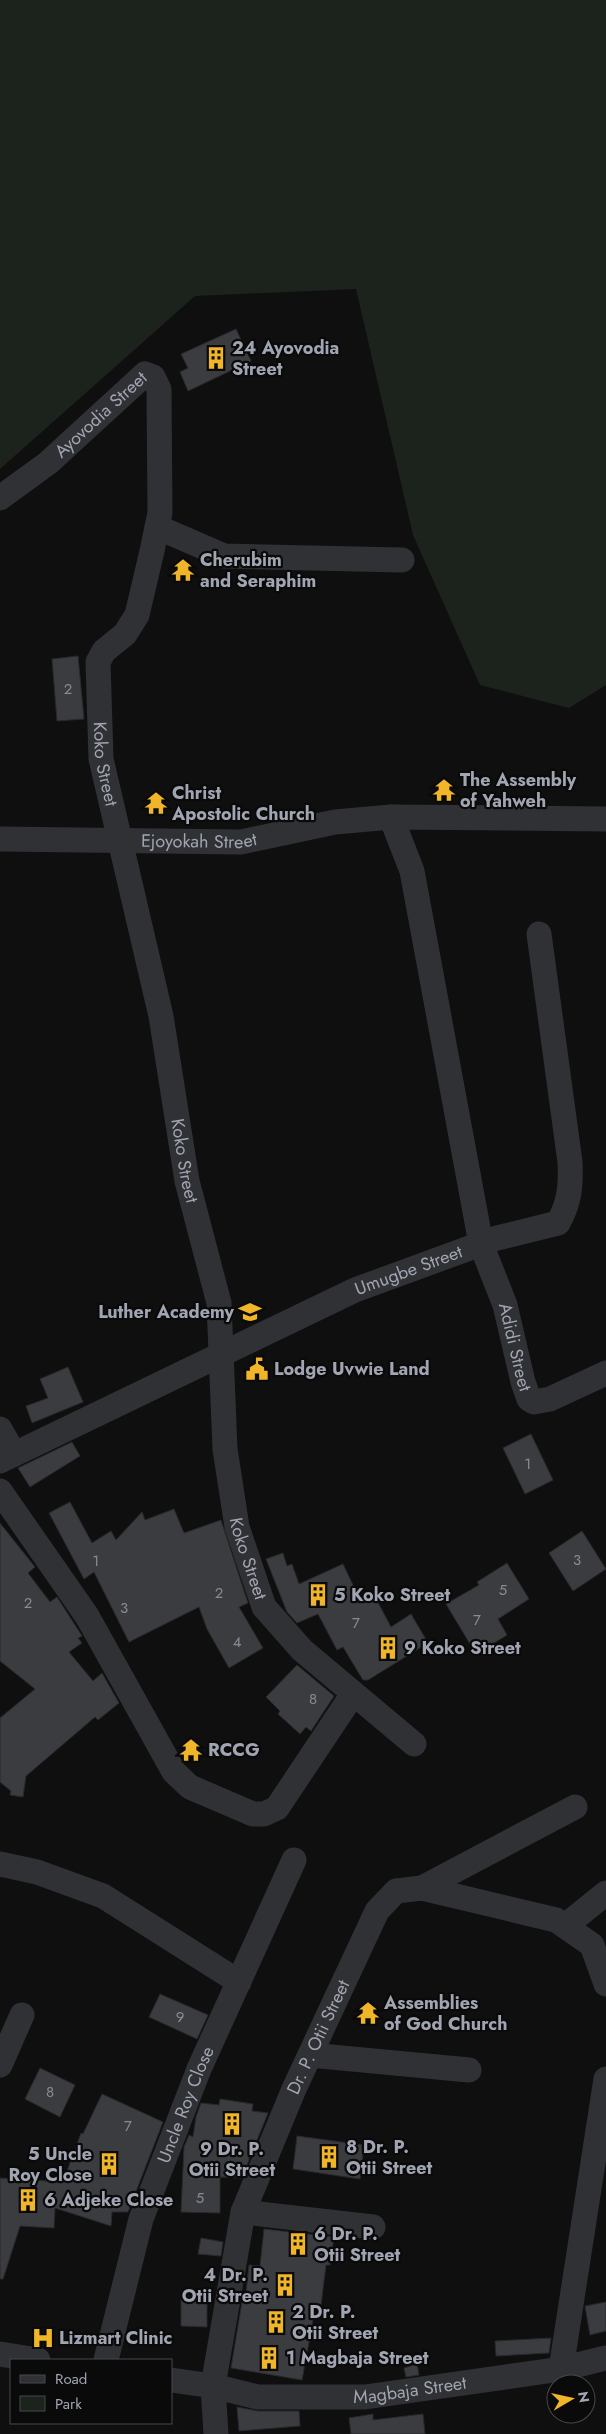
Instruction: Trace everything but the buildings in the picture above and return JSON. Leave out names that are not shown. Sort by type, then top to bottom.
[{"type":"street","name":"Ayovodia Street","points":[[0,498],[48,463],[146,374],[153,377],[159,389],[160,513],[157,527]]},
{"type":"street","points":[[157,527],[224,556],[402,560]]},
{"type":"street","name":"Koko Street","points":[[157,527],[137,615],[125,634],[104,650],[98,662],[101,759],[162,1016],[187,1181],[219,1302],[225,1448],[237,1527],[264,1607],[302,1650],[414,1744]]},
{"type":"street","points":[[391,816],[412,872],[481,1244]]},
{"type":"street","name":"Ejoyokah Street","points":[[0,840],[241,842],[335,822],[391,816],[606,819]]},
{"type":"street","name":"Umugbe Street","points":[[7,1458],[222,1356],[355,1290],[481,1244],[558,1223],[568,1207],[571,1186],[570,1162],[539,934]]},
{"type":"street","name":"Adidi Street","points":[[481,1244],[505,1305],[523,1382],[529,1399],[534,1402],[550,1399],[606,1373]]},
{"type":"street","points":[[0,1429],[7,1458]]},
{"type":"street","points":[[0,1492],[87,1616],[174,1772],[190,1788],[253,1814],[264,1814],[277,1808],[353,1694]]},
{"type":"street","name":"Dr. P. Otii Street","points":[[216,2434],[213,2386],[243,2212],[310,2055],[377,1911],[396,1891],[422,1888],[575,1807]]},
{"type":"street","name":"Uncle Roy Close","points":[[106,2359],[141,2219],[199,2069],[294,1860]]},
{"type":"street","points":[[0,1864],[37,1872],[104,1896],[239,1982]]},
{"type":"street","points":[[422,1888],[556,1920],[592,1945],[606,1984]]},
{"type":"street","points":[[565,1926],[606,1893]]},
{"type":"street","points":[[0,2065],[22,2014]]},
{"type":"street","points":[[310,2055],[469,2070]]},
{"type":"street","points":[[561,2369],[606,2079]]},
{"type":"street","points":[[243,2212],[372,2228]]},
{"type":"street","points":[[0,2354],[32,2359]]},
{"type":"street","name":"Magbaja Street","points":[[172,2380],[213,2386],[258,2397],[365,2397],[561,2369],[606,2358]]},
{"type":"green space","points":[[0,0],[606,0],[606,685],[569,708],[480,685],[413,535],[356,289],[195,296],[0,469]]},
{"type":"place","name":"24 Ayovodia Street","points":[[216,358]]},
{"type":"place","name":"Cherubim and Seraphim","points":[[183,570]]},
{"type":"place","name":"The Assembly of Yahweh","points":[[444,790]]},
{"type":"place","name":"Christ Apostolic Church","points":[[156,803]]},
{"type":"place","name":"Luther Academy","points":[[250,1312]]},
{"type":"place","name":"Lodge Uvwie Land","points":[[257,1369]]},
{"type":"place","name":"5 Koko Street","points":[[318,1595]]},
{"type":"place","name":"9 Koko Street","points":[[388,1648]]},
{"type":"place","name":"RCCG","points":[[191,1750]]},
{"type":"place","name":"Assemblies of God Church","points":[[368,2013]]},
{"type":"place","name":"9 Dr. P. Otii Street","points":[[232,2124]]},
{"type":"place","name":"8 Dr. P. Otii Street","points":[[329,2157]]},
{"type":"place","name":"5 Uncle Roy Close","points":[[109,2164]]},
{"type":"place","name":"6 Adjeke Close","points":[[28,2200]]},
{"type":"place","name":"6 Dr. P. Otii Street","points":[[298,2244]]},
{"type":"place","name":"4 Dr. P. Otii Street","points":[[285,2285]]},
{"type":"place","name":"2 Dr. P. Otii Street","points":[[276,2322]]},
{"type":"place","name":"Lizmart Clinic","points":[[43,2338]]},
{"type":"place","name":"1 Magbaja Street","points":[[269,2358]]}]
